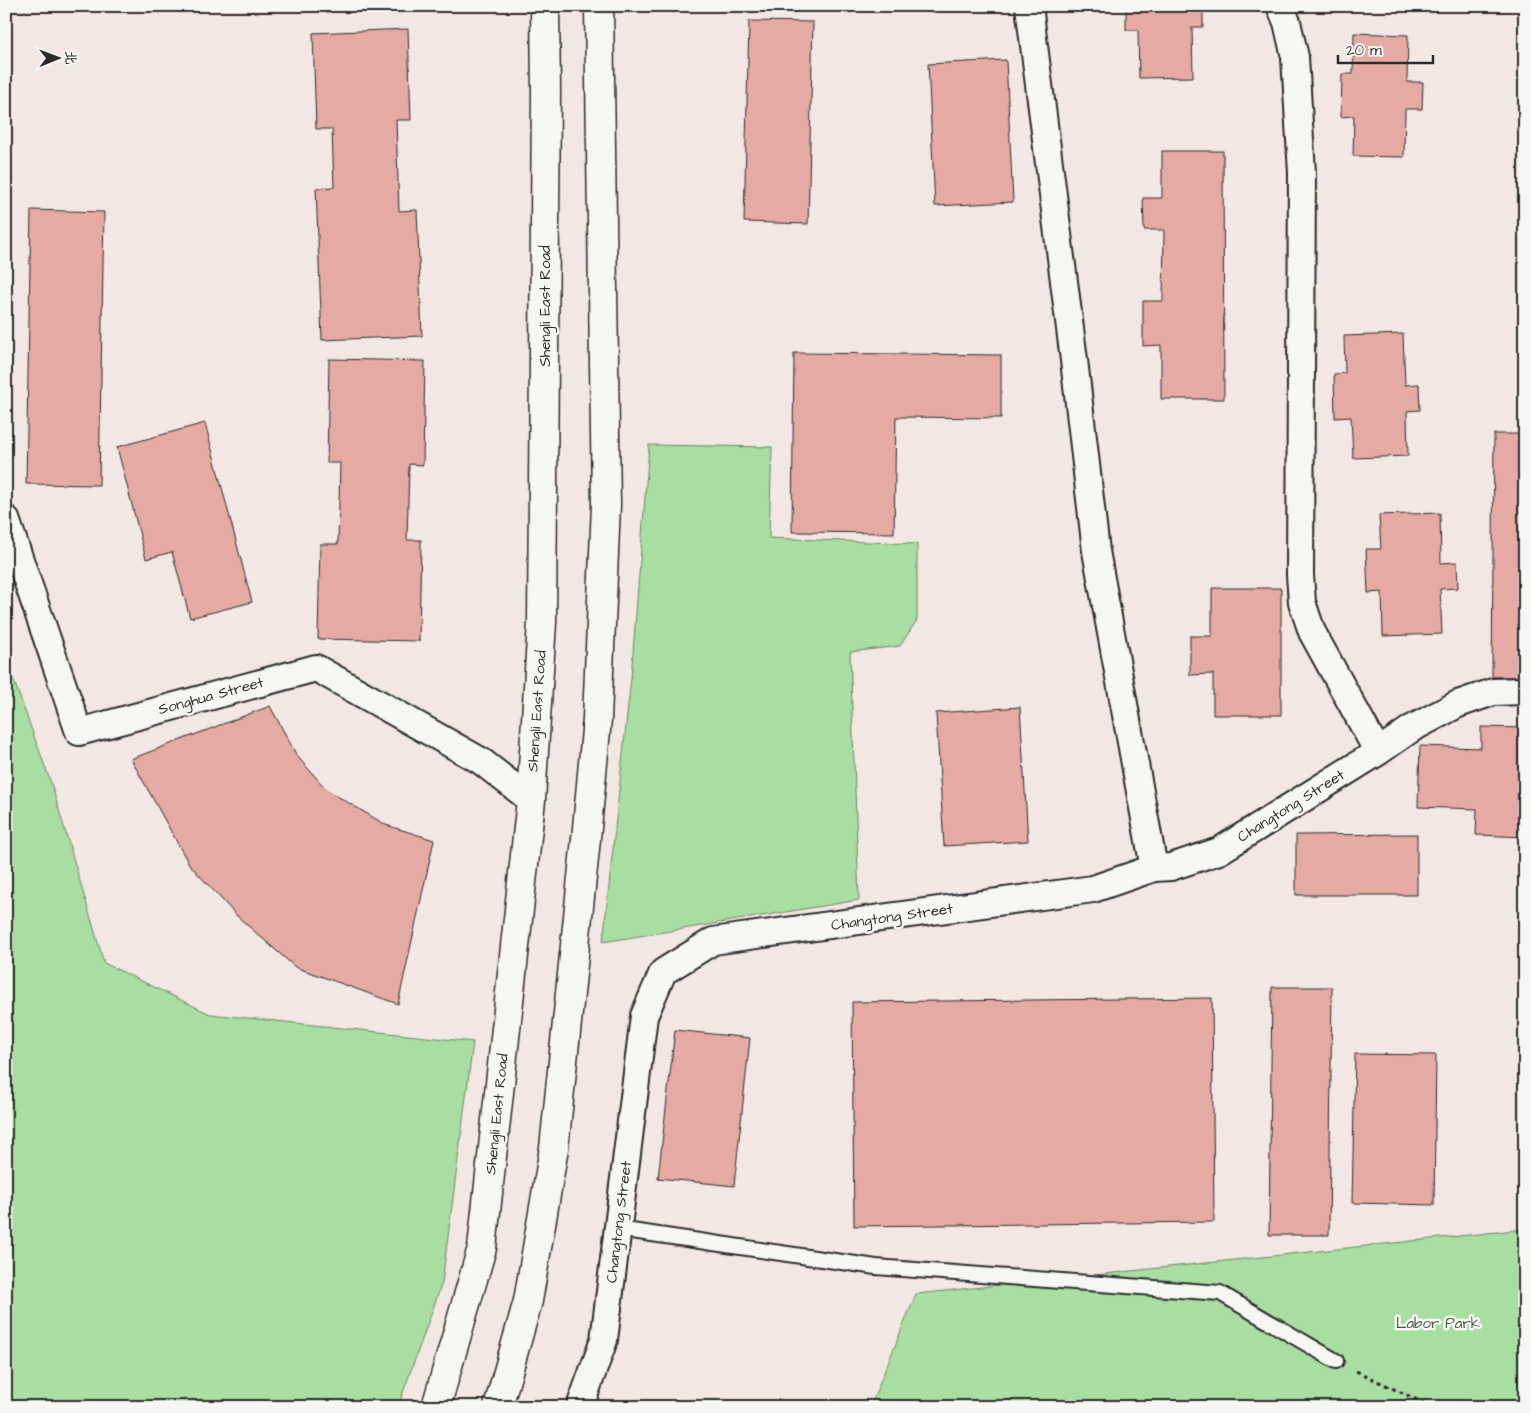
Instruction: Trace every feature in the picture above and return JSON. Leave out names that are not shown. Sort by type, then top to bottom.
[{"type":"main road","name":"Shengli East Road","points":[[436,1407],[482,1248],[531,800],[542,622],[545,6]]},
{"type":"main road","points":[[498,1407],[528,1301],[554,1148],[597,719],[606,505],[599,6]]},
{"type":"street","points":[[1029,6],[1096,551],[1154,868]]},
{"type":"street","points":[[1280,6],[1287,22],[1295,57],[1302,173],[1300,574],[1302,602],[1312,632],[1378,752]]},
{"type":"street","name":"Songhua Street","points":[[6,519],[79,732],[316,668],[481,761],[531,800]]},
{"type":"street","name":"Changtong Street","points":[[580,1407],[604,1340],[644,1016],[663,972],[713,941],[1093,889],[1154,868],[1171,867],[1219,851],[1378,752],[1411,729],[1458,704],[1492,692],[1525,691]]},
{"type":"lane","points":[[618,1229],[876,1267],[1220,1293],[1336,1361]]},
{"type":"path","points":[[1336,1361],[1432,1407]]},
{"type":"green space","points":[[649,445],[772,447],[769,538],[917,544],[917,620],[900,646],[850,652],[859,900],[603,942],[631,678]]},
{"type":"green space","points":[[6,659],[51,783],[104,963],[210,1014],[473,1042],[442,1283],[398,1407],[6,1407]]},
{"type":"green space","name":"Labor Park","points":[[1525,1229],[1525,1407],[870,1407],[916,1294]]},
{"type":"building","points":[[1126,6],[1203,6],[1203,27],[1192,27],[1193,77],[1139,78],[1138,30],[1126,30]]},
{"type":"building","points":[[749,21],[813,22],[808,224],[744,222]]},
{"type":"building","points":[[408,29],[411,120],[396,120],[399,211],[417,210],[422,336],[322,340],[316,188],[334,187],[332,129],[316,129],[313,33]]},
{"type":"building","points":[[1354,33],[1408,35],[1407,82],[1423,82],[1422,109],[1405,109],[1404,157],[1353,156],[1354,116],[1341,117],[1342,74],[1353,74]]},
{"type":"building","points":[[1006,60],[1013,202],[935,206],[928,64]]},
{"type":"building","points":[[1162,151],[1223,151],[1224,399],[1161,399],[1161,345],[1143,346],[1143,301],[1163,301],[1164,230],[1144,230],[1143,198],[1162,198]]},
{"type":"building","points":[[31,210],[104,212],[99,485],[26,484]]},
{"type":"building","points":[[1403,334],[1405,385],[1419,384],[1420,410],[1407,411],[1408,456],[1353,458],[1351,417],[1335,418],[1334,374],[1345,373],[1344,336]]},
{"type":"building","points":[[794,353],[1001,355],[1001,418],[896,417],[894,533],[792,532]]},
{"type":"building","points":[[329,359],[425,361],[423,465],[409,464],[407,540],[421,540],[419,641],[318,639],[320,544],[338,544],[340,463],[327,463]]},
{"type":"building","points":[[205,423],[252,602],[190,618],[172,552],[146,559],[117,447]]},
{"type":"building","points":[[1494,434],[1525,434],[1525,677],[1492,677]]},
{"type":"building","points":[[1440,513],[1441,563],[1457,562],[1458,588],[1440,589],[1442,634],[1383,636],[1382,592],[1368,593],[1366,549],[1381,549],[1379,515]]},
{"type":"building","points":[[1212,588],[1281,588],[1281,715],[1213,715],[1213,674],[1190,675],[1190,636],[1212,636]]},
{"type":"building","points":[[270,706],[297,756],[327,790],[386,825],[434,840],[398,1004],[295,967],[237,916],[189,864],[131,759]]},
{"type":"building","points":[[1020,707],[1028,841],[944,846],[936,713]]},
{"type":"building","points":[[1481,727],[1525,728],[1525,837],[1476,835],[1477,809],[1418,807],[1420,746],[1481,748]]},
{"type":"building","points":[[1417,834],[1417,895],[1296,895],[1296,835]]},
{"type":"building","points":[[1272,987],[1332,987],[1329,1235],[1269,1235]]},
{"type":"building","points":[[1212,998],[1214,1222],[854,1226],[852,1002]]},
{"type":"building","points":[[675,1030],[750,1038],[734,1186],[658,1178]]},
{"type":"building","points":[[1355,1054],[1436,1055],[1434,1205],[1352,1203]]}]
